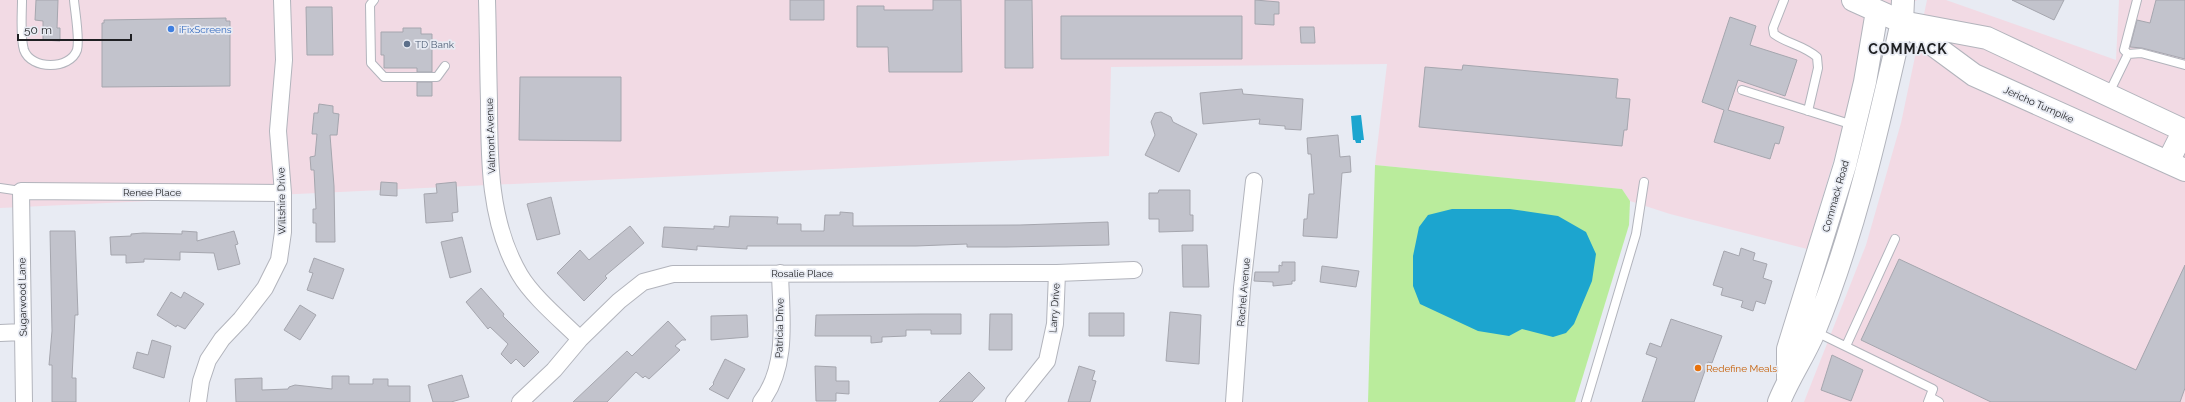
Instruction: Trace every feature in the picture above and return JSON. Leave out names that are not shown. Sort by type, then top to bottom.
[{"type":"main road","name":"Jericho Turnpike","points":[[1853,0],[1877,5],[1974,75],[2179,164]]},
{"type":"main road","name":"Commack Road","points":[[1779,402],[1788,380],[1804,355],[1814,331],[1838,266],[1868,171],[1902,22],[1903,0]]},
{"type":"main road","name":"Commack Road","points":[[1788,380],[1788,349],[1816,262],[1854,126],[1865,82],[1877,5]]},
{"type":"main road","name":"Jericho Turnpike","points":[[1902,22],[1987,38],[2184,130]]},
{"type":"main road","points":[[2179,164],[2184,130]]},
{"type":"street","name":"Wiltshire Drive","points":[[198,402],[201,381],[208,360],[222,338],[241,320],[265,288],[278,260],[283,232],[283,193],[278,131],[284,60],[282,0]]},
{"type":"street","name":"Valmont Avenue","points":[[487,0],[489,158],[494,198],[503,239],[520,276],[546,306],[580,339]]},
{"type":"street","name":"Rachel Avenue","points":[[1234,402],[1242,288],[1254,181]]},
{"type":"street","name":"Renee Place","points":[[21,191],[283,193]]},
{"type":"street","name":"Sugarwood Lane","points":[[21,191],[24,402]]},
{"type":"street","name":"Rosalie Place","points":[[520,402],[554,370],[580,339],[619,302],[643,282],[673,274],[1057,273],[1134,270]]},
{"type":"street","name":"Patricia Drive","points":[[762,402],[771,390],[778,367],[781,333],[780,273]]},
{"type":"street","name":"Larry Drive","points":[[1014,402],[1047,361],[1055,324],[1057,273]]},
{"type":"street","points":[[0,333],[23,332]]},
{"type":"lane","points":[[22,0],[24,49],[28,57],[37,63],[51,65],[67,62],[74,56],[78,48],[74,0]]},
{"type":"lane","points":[[374,0],[370,4],[371,63],[384,77],[437,77],[445,66]]},
{"type":"lane","points":[[1784,0],[1773,28],[1774,34],[1807,48],[1817,57],[1818,68],[1808,111]]},
{"type":"lane","points":[[2128,54],[2124,50],[2137,0]]},
{"type":"lane","points":[[2128,54],[2141,53],[2185,65]]},
{"type":"lane","points":[[2108,94],[2128,54]]},
{"type":"lane","points":[[1742,90],[1854,126]]},
{"type":"lane","points":[[1586,402],[1636,234],[1644,182]]},
{"type":"lane","points":[[0,188],[21,191]]},
{"type":"lane","points":[[1846,346],[1895,239]]},
{"type":"lane","points":[[1814,331],[1933,389],[1929,400],[1938,402]]},
{"type":"shaded area","points":[[0,0],[1917,0],[1874,25],[1807,249],[1670,214],[1630,201],[1622,189],[1375,165],[1387,64],[1111,67],[1109,156],[0,208]]},
{"type":"shaded area","points":[[1927,0],[1946,0],[2116,60],[2119,0],[2185,0],[2185,402],[1804,402],[1866,245],[1901,123]]},
{"type":"green space","points":[[1375,165],[1622,189],[1630,201],[1629,225],[1575,402],[1368,402]]},
{"type":"water","points":[[1361,115],[1364,140],[1361,140],[1361,143],[1356,143],[1355,140],[1353,140],[1351,116]]},
{"type":"water","points":[[1452,209],[1510,209],[1558,216],[1586,232],[1596,254],[1592,281],[1574,324],[1566,333],[1553,337],[1522,329],[1509,336],[1478,331],[1420,304],[1413,286],[1413,256],[1419,227],[1428,215]]},
{"type":"building","points":[[36,0],[58,0],[57,28],[60,28],[60,41],[43,40],[43,21],[35,20]]},
{"type":"building","points":[[790,0],[824,0],[824,20],[790,20]]},
{"type":"building","points":[[933,0],[961,0],[962,72],[889,72],[888,47],[857,47],[857,6],[884,6],[884,10],[933,10]]},
{"type":"building","points":[[1005,0],[1032,0],[1033,68],[1005,68]]},
{"type":"building","points":[[1255,0],[1279,2],[1279,14],[1274,14],[1274,25],[1255,24]]},
{"type":"building","points":[[2012,0],[2064,0],[2054,20]]},
{"type":"building","points":[[2156,0],[2185,0],[2185,59],[2142,48],[2130,47],[2137,20],[2150,23]]},
{"type":"building","points":[[306,7],[332,7],[333,55],[307,55]]},
{"type":"building","points":[[1061,16],[1242,16],[1242,59],[1061,59]]},
{"type":"building","points":[[1730,17],[1756,26],[1750,45],[1797,60],[1785,96],[1738,80],[1728,110],[1784,127],[1779,144],[1775,143],[1770,159],[1714,142],[1724,110],[1702,102]]},
{"type":"building","points":[[226,18],[226,21],[230,21],[230,86],[102,87],[102,23],[104,23],[104,20]]},
{"type":"building","points":[[1300,27],[1314,27],[1315,43],[1301,43]]},
{"type":"building","name":"TD Bank","points":[[403,28],[421,28],[421,34],[432,34],[432,72],[417,72],[417,68],[384,68],[384,55],[381,55],[381,32],[403,32]]},
{"type":"building","points":[[1463,65],[1618,79],[1616,98],[1630,99],[1627,130],[1624,130],[1622,146],[1419,127],[1425,67],[1462,70]]},
{"type":"building","points":[[520,77],[621,77],[621,141],[519,140]]},
{"type":"building","points":[[417,82],[432,82],[432,96],[417,96]]},
{"type":"building","points":[[1242,89],[1243,94],[1303,99],[1301,130],[1285,129],[1285,126],[1259,124],[1260,119],[1203,124],[1200,93]]},
{"type":"building","points":[[319,104],[333,106],[333,113],[339,114],[337,135],[330,135],[334,186],[335,242],[316,242],[316,223],[313,223],[313,209],[316,209],[314,170],[311,170],[310,157],[315,156],[317,134],[312,134],[314,113],[318,113]]},
{"type":"building","points":[[1161,112],[1171,117],[1173,122],[1197,134],[1179,172],[1145,155],[1155,135],[1151,122],[1155,113]]},
{"type":"building","points":[[1338,135],[1340,157],[1350,156],[1351,172],[1342,173],[1337,238],[1303,236],[1304,219],[1307,219],[1309,194],[1314,194],[1311,154],[1308,154],[1307,138]]},
{"type":"building","points":[[381,182],[397,183],[397,196],[380,195]]},
{"type":"building","points":[[456,182],[458,212],[452,213],[453,221],[426,223],[424,194],[437,193],[436,184]]},
{"type":"building","points":[[1159,190],[1190,190],[1190,215],[1193,215],[1193,231],[1159,232],[1159,219],[1149,219],[1149,193],[1158,193]]},
{"type":"building","points":[[551,197],[560,234],[537,240],[527,204]]},
{"type":"building","points":[[840,212],[853,213],[853,226],[1020,225],[1108,222],[1109,245],[1006,247],[967,247],[967,244],[916,246],[747,246],[747,249],[697,246],[697,250],[662,247],[664,227],[714,229],[714,226],[729,227],[730,216],[778,217],[777,224],[801,224],[801,231],[824,231],[825,215],[840,215]]},
{"type":"building","points":[[630,226],[644,243],[605,276],[607,278],[584,301],[557,273],[580,250],[589,260]]},
{"type":"building","points":[[50,231],[75,231],[78,315],[75,315],[72,378],[76,378],[76,402],[52,402],[52,365],[49,365],[52,331]]},
{"type":"building","points":[[182,231],[197,232],[197,241],[234,231],[238,244],[235,245],[240,264],[218,270],[214,253],[180,252],[180,260],[144,259],[144,262],[126,263],[126,255],[111,255],[110,237],[131,236],[131,234],[143,233],[182,234]]},
{"type":"building","points":[[462,237],[471,272],[450,278],[441,242]]},
{"type":"building","points":[[1182,245],[1207,245],[1209,287],[1183,287]]},
{"type":"building","points":[[1741,248],[1755,253],[1753,260],[1767,264],[1763,278],[1772,281],[1765,304],[1756,301],[1753,311],[1741,307],[1743,301],[1721,295],[1723,288],[1713,285],[1724,251],[1739,256]]},
{"type":"building","points":[[314,258],[344,269],[333,299],[307,290],[313,273],[309,272]]},
{"type":"building","points":[[1899,259],[2136,370],[2185,265],[2185,388],[2180,402],[1991,402],[1861,340]]},
{"type":"building","points":[[1282,262],[1295,262],[1295,281],[1292,281],[1292,284],[1273,286],[1273,282],[1254,281],[1255,272],[1279,272],[1279,265],[1282,266]]},
{"type":"building","points":[[1322,266],[1359,271],[1356,287],[1320,282]]},
{"type":"building","points":[[481,288],[504,314],[503,316],[539,352],[524,367],[516,359],[511,364],[501,354],[508,344],[490,327],[488,329],[466,302]]},
{"type":"building","points":[[171,292],[181,298],[184,292],[204,304],[185,329],[177,325],[176,327],[157,315]]},
{"type":"building","points":[[300,305],[316,315],[300,340],[284,330]]},
{"type":"building","points":[[1170,312],[1201,315],[1199,364],[1166,361]]},
{"type":"building","points":[[1089,313],[1124,313],[1124,336],[1089,336]]},
{"type":"building","points":[[961,314],[961,334],[931,334],[931,330],[906,330],[906,336],[882,337],[882,342],[871,343],[871,336],[815,336],[816,315]]},
{"type":"building","points":[[990,314],[1012,314],[1012,350],[989,350]]},
{"type":"building","points":[[747,315],[748,337],[711,340],[711,316]]},
{"type":"building","points":[[1671,319],[1722,336],[1712,363],[1708,362],[1694,402],[1642,402],[1657,358],[1646,354],[1650,343],[1661,347]]},
{"type":"building","points":[[668,321],[686,340],[682,340],[675,346],[680,350],[649,379],[645,376],[643,378],[636,372],[607,402],[573,402],[627,351],[632,356]]},
{"type":"building","points":[[152,340],[171,346],[164,378],[133,368],[137,352],[148,355]]},
{"type":"building","points":[[1832,355],[1863,370],[1851,401],[1821,390]]},
{"type":"building","points":[[725,359],[745,369],[728,399],[709,389],[714,384],[713,383]]},
{"type":"building","points":[[815,366],[836,367],[836,381],[849,381],[849,394],[836,393],[836,401],[816,401]]},
{"type":"building","points":[[1079,366],[1095,371],[1092,380],[1096,381],[1090,402],[1068,402]]},
{"type":"building","points":[[969,372],[985,388],[972,402],[939,402]]},
{"type":"building","points":[[462,375],[469,397],[451,402],[433,402],[428,385]]},
{"type":"building","points":[[332,376],[349,376],[349,384],[373,384],[373,379],[388,379],[388,386],[410,386],[410,402],[236,402],[235,379],[262,378],[262,390],[288,389],[289,387],[295,385],[332,389]]},
{"type":"place","name":"iFixScreens","points":[[171,29]]},
{"type":"place","name":"TD Bank","points":[[407,44]]},
{"type":"place","name":"Redefine Meals","points":[[1698,368]]},
{"type":"district","name":"COMMACK","points":[[1908,49]]}]
